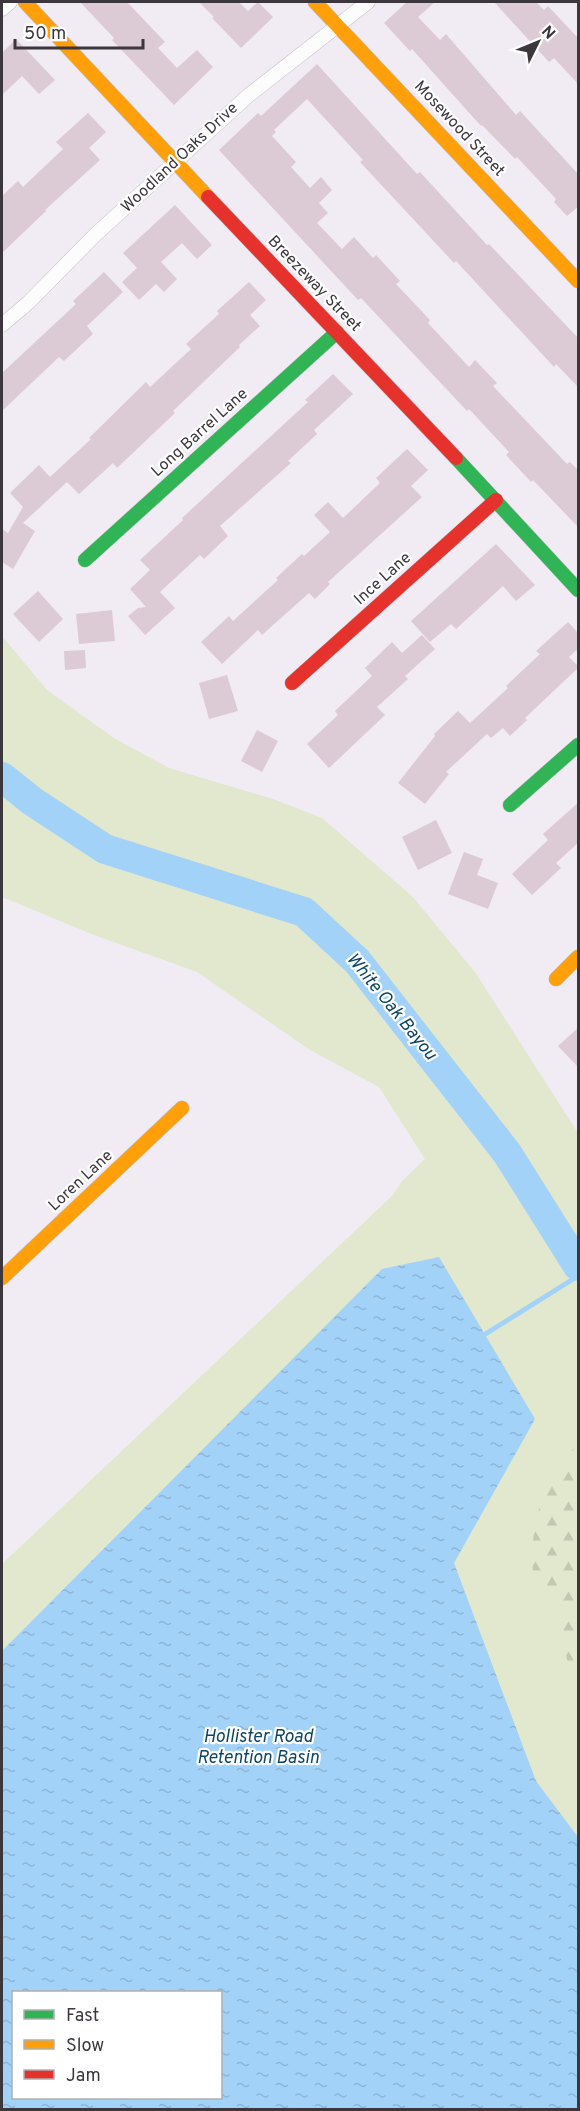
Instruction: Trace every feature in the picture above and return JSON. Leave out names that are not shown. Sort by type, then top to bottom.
[{"type":"street","points":[[2,9],[10,2]]},
{"type":"street","name":"Breezeway Street","points":[[25,2],[579,590]]},
{"type":"street","name":"Mosewood Street","points":[[315,2],[579,281]]},
{"type":"street","name":"Woodland Oaks Drive","points":[[2,325],[28,303],[94,235],[174,161],[249,95],[368,2]]},
{"type":"street","name":"Long Barrel Lane","points":[[85,560],[337,332]]},
{"type":"street","name":"Ince Lane","points":[[292,683],[496,500]]},
{"type":"street","points":[[510,805],[579,745]]},
{"type":"street","points":[[556,979],[579,957]]},
{"type":"street","name":"Loren Lane","points":[[2,1278],[182,1107]]},
{"type":"green space","name":"Hollister Road Retention Basin","points":[[2,636],[47,690],[114,738],[169,768],[273,799],[322,818],[412,896],[475,972],[578,1133],[578,2109],[2,2109],[2,1564],[393,1195],[402,1181],[425,1159],[379,1087],[310,1050],[197,972],[94,935],[2,897]]},
{"type":"green space","points":[[578,1446],[578,1689],[567,1659],[564,1629],[560,1616],[535,1580],[532,1547],[540,1506],[547,1487],[566,1455]]},
{"type":"water","name":"Hollister Road Retention Basin","points":[[439,1257],[535,1419],[454,1563],[536,1781],[578,1837],[578,2109],[2,2109],[2,1651],[382,1269]]},
{"type":"building","points":[[80,2],[127,2],[165,42],[158,48],[177,68],[197,50],[213,67],[174,105],[112,40],[114,38]]},
{"type":"building","points":[[199,2],[239,2],[248,11],[258,2],[273,17],[241,48]]},
{"type":"building","points":[[407,2],[435,2],[418,17],[440,40],[446,34],[516,115],[520,111],[579,175],[579,206],[567,216],[554,202],[556,199],[517,157],[515,159],[481,126],[412,49],[410,51],[384,23]]},
{"type":"building","points":[[494,2],[536,2],[544,10],[548,6],[579,39],[579,85],[554,58],[549,62]]},
{"type":"building","points":[[16,39],[55,80],[39,94],[22,76],[2,95],[2,53]]},
{"type":"building","points":[[317,64],[417,174],[420,172],[487,245],[489,244],[579,339],[579,388],[556,364],[554,367],[456,261],[454,263],[360,162],[363,160],[307,99],[274,130],[276,132],[272,136],[296,162],[291,167],[310,188],[321,177],[332,190],[319,203],[328,213],[317,223],[342,249],[354,237],[373,258],[376,255],[400,281],[396,284],[430,320],[428,323],[469,367],[475,360],[497,383],[493,386],[567,464],[570,462],[579,471],[579,528],[533,480],[531,482],[506,455],[509,452],[469,409],[467,411],[361,298],[358,300],[219,150],[258,113],[261,116]]},
{"type":"building","points":[[88,113],[106,132],[89,148],[100,160],[2,253],[2,196],[18,181],[23,187],[63,149],[56,142]]},
{"type":"building","points":[[175,205],[212,245],[197,259],[182,243],[161,262],[177,279],[164,292],[156,284],[139,300],[122,282],[137,268],[123,253]]},
{"type":"building","points":[[104,272],[123,292],[87,326],[93,334],[64,361],[59,357],[2,411],[2,373],[76,304],[73,301]]},
{"type":"building","points":[[249,282],[266,300],[250,315],[260,326],[173,411],[175,413],[117,468],[113,463],[79,494],[67,482],[23,523],[35,531],[13,569],[2,562],[2,529],[8,533],[23,507],[10,493],[39,465],[50,477],[91,439],[89,438],[146,382],[150,387],[191,349],[186,344]]},
{"type":"building","points":[[333,374],[353,394],[314,430],[317,434],[288,461],[291,463],[220,526],[228,536],[204,559],[200,555],[160,592],[175,608],[145,635],[128,616],[138,608],[146,607],[130,589],[150,570],[140,560],[183,520],[182,518],[308,402],[305,400]]},
{"type":"building","points":[[407,449],[428,470],[411,486],[422,497],[328,582],[330,584],[315,599],[309,593],[262,635],[258,630],[222,664],[201,642],[229,616],[233,621],[278,580],[276,578],[302,554],[304,556],[330,532],[314,515],[328,502],[343,518],[380,483],[376,478]]},
{"type":"building","points":[[496,544],[535,585],[516,601],[503,586],[456,629],[451,624],[430,642],[411,621]]},
{"type":"building","points":[[38,591],[63,619],[39,642],[13,614]]},
{"type":"building","points":[[112,610],[115,641],[79,644],[76,614]]},
{"type":"building","points":[[568,622],[579,634],[579,648],[569,657],[579,667],[525,718],[527,720],[510,736],[503,728],[491,738],[487,734],[446,772],[449,774],[425,804],[398,783],[435,736],[434,734],[458,711],[470,723],[508,688],[506,686],[540,654],[536,651]]},
{"type":"building","points":[[422,635],[435,649],[405,676],[408,679],[377,707],[385,715],[329,768],[307,744],[338,715],[335,711],[372,676],[365,668],[392,642],[402,653]]},
{"type":"building","points":[[85,650],[86,668],[65,670],[64,651]]},
{"type":"building","points":[[227,675],[238,711],[209,719],[199,683]]},
{"type":"building","points":[[257,730],[278,741],[262,772],[241,761]]},
{"type":"building","points":[[579,802],[579,842],[556,863],[561,868],[532,895],[512,874],[548,840],[543,834]]},
{"type":"building","points":[[436,820],[452,853],[418,870],[402,837]]},
{"type":"building","points":[[464,852],[483,859],[477,875],[498,883],[488,909],[448,894]]},
{"type":"building","points":[[579,1027],[579,1068],[558,1046]]},
{"type":"waterway","name":"White Oak Bayou","points":[[2,777],[32,801],[105,849],[304,912],[357,961],[507,1153],[578,1266]]},
{"type":"waterway","points":[[479,1338],[578,1276]]},
{"type":"traffic: fast","points":[[85,560],[337,332]]},
{"type":"traffic: fast","points":[[456,458],[578,590]]},
{"type":"traffic: fast","points":[[510,805],[578,745]]},
{"type":"traffic: slow","points":[[25,2],[208,197]]},
{"type":"traffic: slow","points":[[315,2],[578,281]]},
{"type":"traffic: slow","points":[[556,979],[578,957]]},
{"type":"traffic: slow","points":[[2,1278],[182,1108]]},
{"type":"traffic: jam","points":[[208,197],[456,458]]},
{"type":"traffic: jam","points":[[292,683],[496,500]]}]
